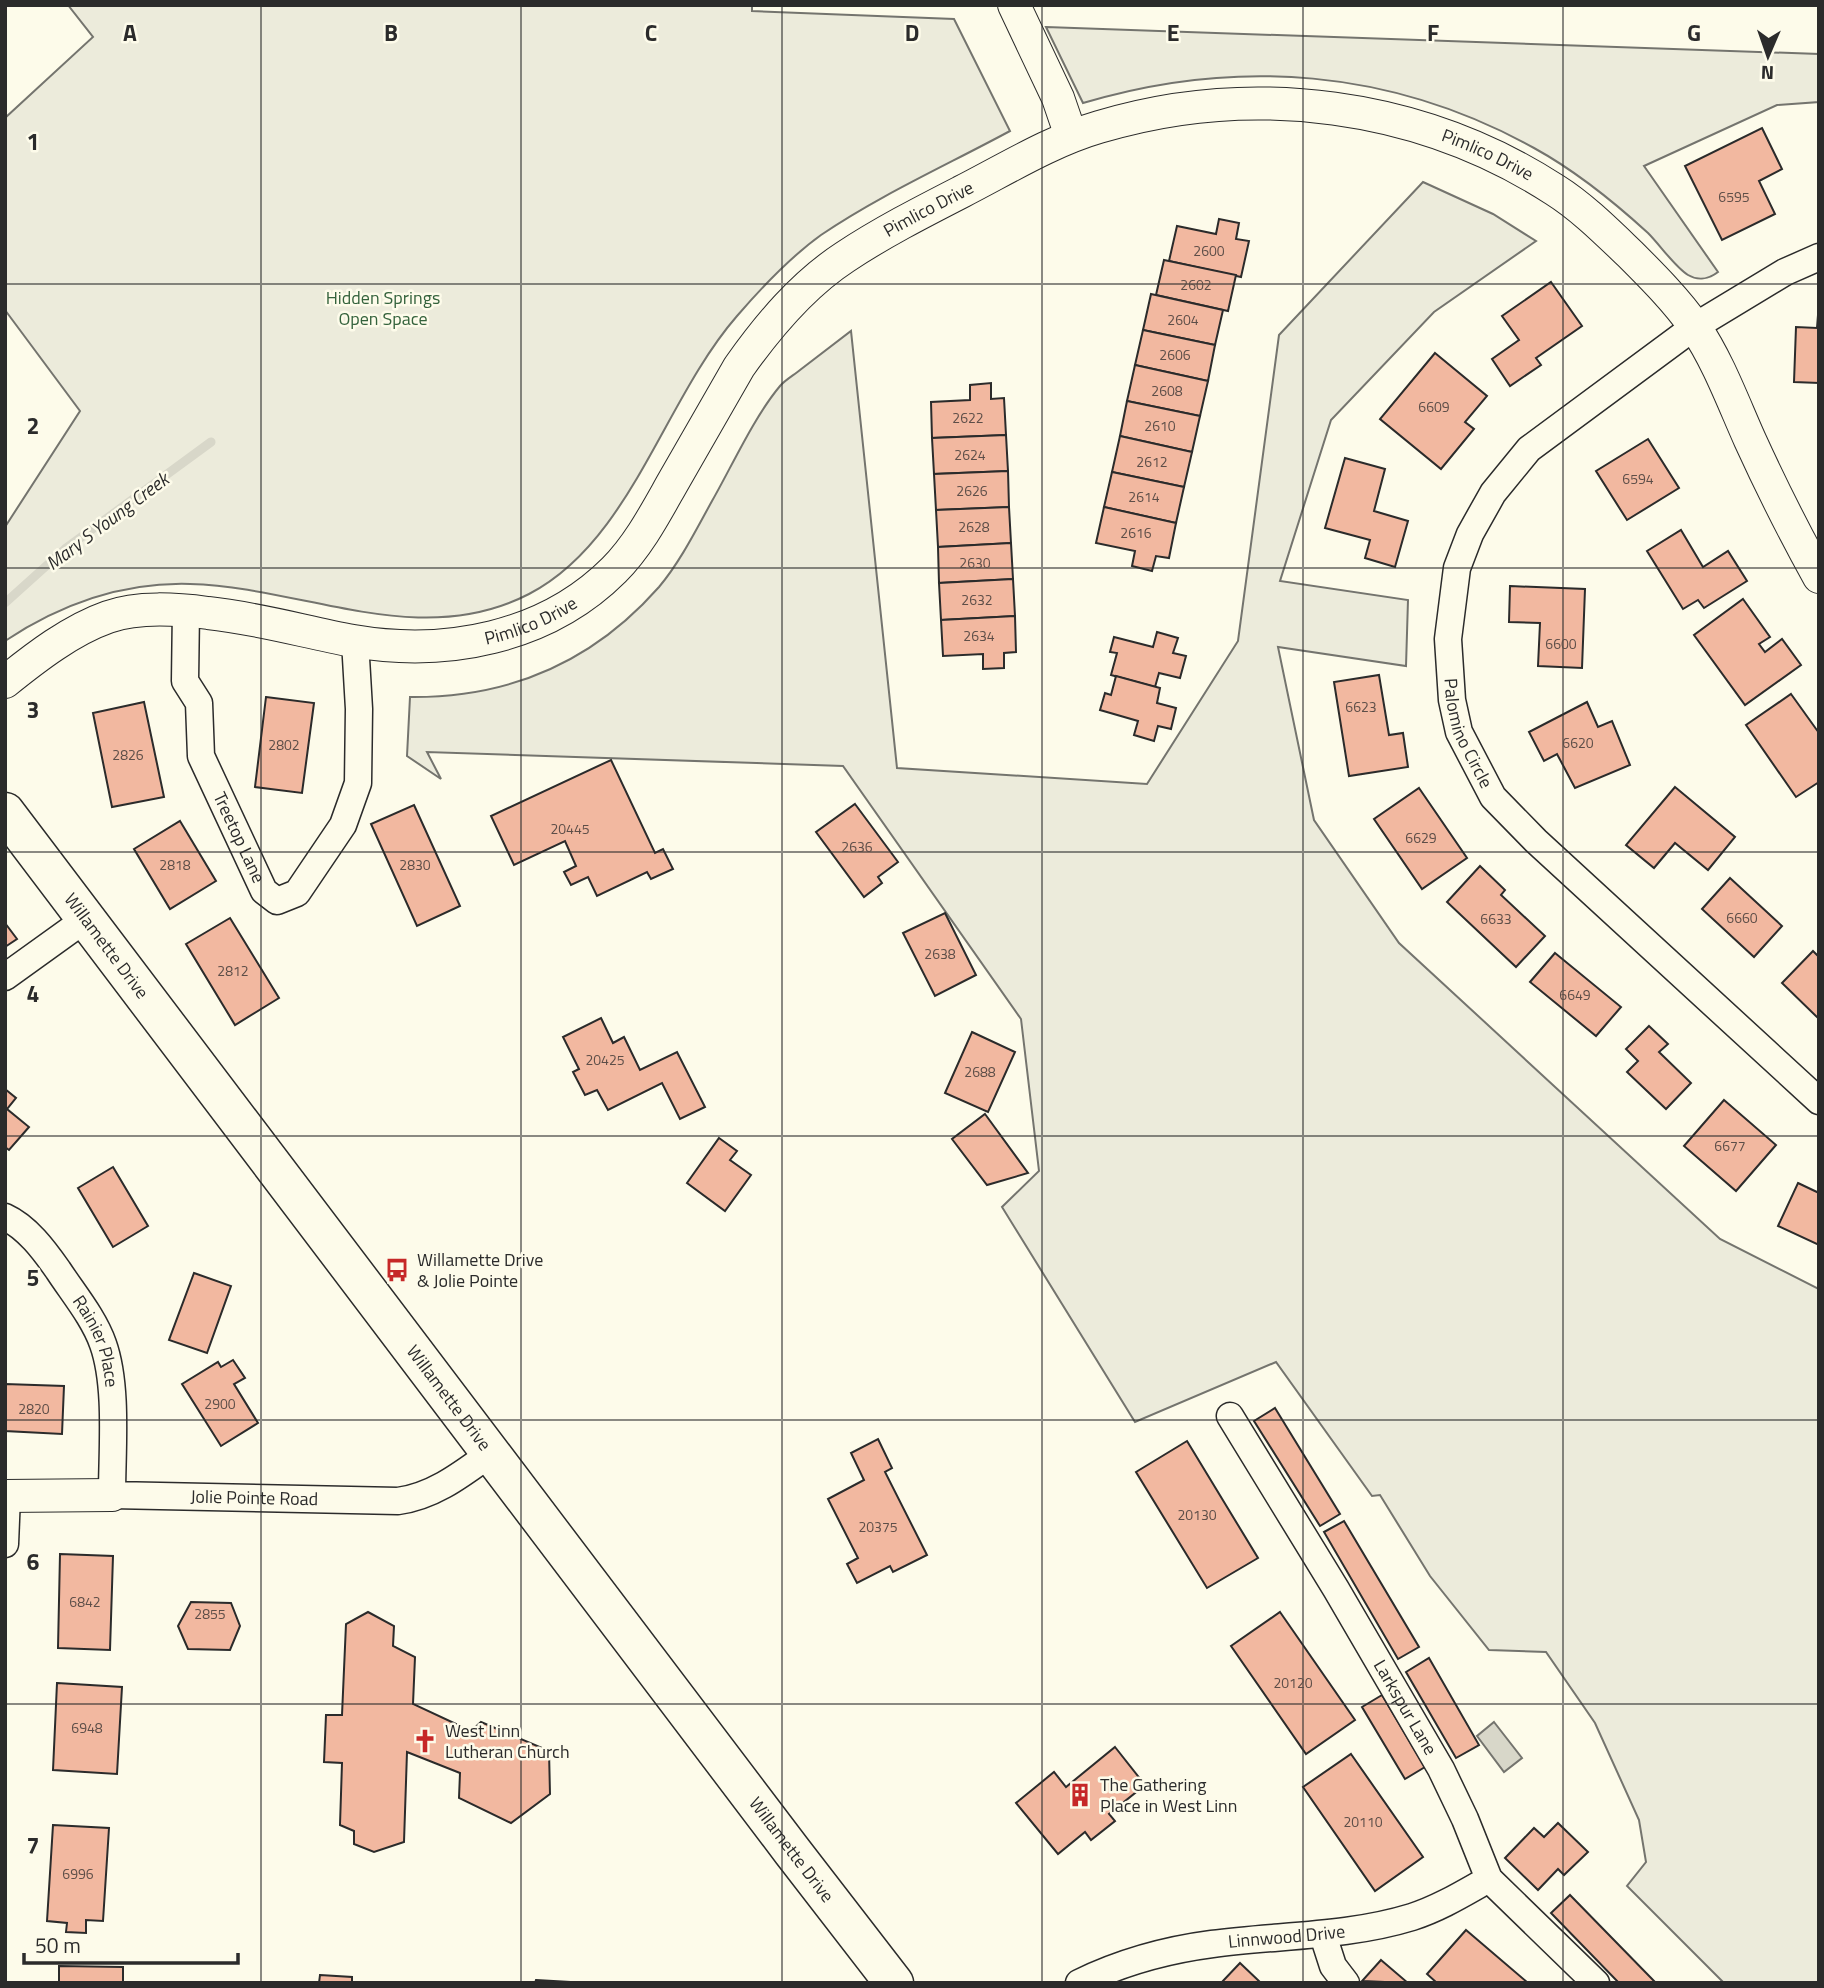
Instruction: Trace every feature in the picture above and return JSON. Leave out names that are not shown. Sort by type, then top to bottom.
[{"type":"main road","name":"Willamette Drive","points":[[5,812],[894,1983]]},
{"type":"street","points":[[1014,5],[1058,98],[1071,136]]},
{"type":"street","name":"Pimlico Drive","points":[[5,682],[82,628],[110,616],[134,612],[186,610],[251,619],[355,641],[424,645],[485,639],[533,624],[575,602],[616,568],[643,533],[739,367],[802,291],[844,257],[935,206],[1071,136],[1144,116],[1235,103],[1304,104],[1414,125],[1474,147],[1557,191],[1630,254],[1694,327],[1711,356],[1788,521],[1819,577]]},
{"type":"street","name":"Palomino Circle","points":[[1819,257],[1785,272],[1694,327],[1529,449],[1493,493],[1470,534],[1457,568],[1448,639],[1452,701],[1460,732],[1493,797],[1536,841],[1819,1101]]},
{"type":"street","name":"Treetop Lane","points":[[186,610],[185,681],[199,703],[201,756],[264,891],[277,901],[297,893],[343,825],[358,783],[359,709],[355,641]]},
{"type":"street","points":[[5,977],[87,918]]},
{"type":"street","name":"Rainier Place","points":[[5,1217],[17,1222],[46,1253],[103,1343],[112,1391],[112,1495]]},
{"type":"street","name":"Larkspur Lane","points":[[1230,1416],[1336,1589],[1441,1769],[1489,1879],[1596,1983]]},
{"type":"street","name":"Jolie Pointe Road","points":[[6,1496],[112,1495],[398,1502],[410,1500],[443,1486],[491,1453]]},
{"type":"street","points":[[5,1544],[6,1496]]},
{"type":"street","name":"Linnwood Drive","points":[[1088,1981],[1138,1959],[1211,1944],[1323,1935],[1411,1917],[1448,1902],[1489,1879]]},
{"type":"street","points":[[1323,1935],[1332,1966],[1339,1978],[1346,1983]]},
{"type":"green space","name":"Hidden Springs Open Space","points":[[68,5],[752,5],[752,11],[954,19],[1010,131],[843,220],[809,244],[776,273],[711,350],[644,467],[594,540],[564,570],[529,594],[488,610],[446,617],[403,617],[361,612],[233,588],[165,584],[117,591],[70,606],[5,641],[5,527],[80,411],[5,310],[5,118],[93,37]]},
{"type":"green space","points":[[1046,27],[1819,54],[1819,102],[1777,105],[1644,166],[1718,272],[1700,279],[1683,271],[1648,233],[1579,177],[1550,157],[1480,121],[1425,101],[1370,87],[1313,79],[1256,76],[1141,88],[1083,103]]},
{"type":"green space","points":[[1423,182],[1493,214],[1536,241],[1434,312],[1331,420],[1280,581],[1408,600],[1406,666],[1278,647],[1314,820],[1399,943],[1720,1239],[1819,1289],[1819,1983],[1724,1983],[1627,1886],[1646,1862],[1639,1820],[1595,1723],[1546,1652],[1489,1650],[1430,1576],[1380,1495],[1372,1496],[1276,1362],[1135,1422],[1002,1207],[1039,1171],[1021,1019],[843,766],[427,752],[441,779],[407,756],[410,697],[481,691],[547,670],[606,636],[633,613],[659,587],[681,556],[770,398],[784,382],[851,331],[897,768],[1147,784],[1238,641],[1279,335]]},
{"type":"shaded area","points":[[1494,1722],[1522,1758],[1504,1772],[1477,1736]]},
{"type":"building","points":[[1762,128],[1782,169],[1759,181],[1775,214],[1722,240],[1685,166]]},
{"type":"building","points":[[1219,219],[1239,223],[1236,239],[1249,241],[1241,277],[1169,261],[1177,226],[1216,234]]},
{"type":"building","points":[[1164,260],[1236,275],[1228,311],[1156,295]]},
{"type":"building","points":[[1551,282],[1582,326],[1536,358],[1541,365],[1510,386],[1492,359],[1519,340],[1502,316]]},
{"type":"building","points":[[1151,294],[1223,310],[1215,345],[1143,330]]},
{"type":"building","points":[[1818,315],[1819,383],[1794,382],[1796,327],[1817,328]]},
{"type":"building","points":[[1143,330],[1215,345],[1208,381],[1135,365]]},
{"type":"building","points":[[1435,353],[1487,396],[1465,422],[1474,429],[1441,469],[1380,419]]},
{"type":"building","points":[[1135,365],[1208,381],[1200,416],[1127,401]]},
{"type":"building","points":[[991,383],[991,399],[1004,398],[1006,435],[932,438],[931,402],[970,400],[970,385]]},
{"type":"building","points":[[1127,401],[1200,416],[1192,452],[1120,436]]},
{"type":"building","points":[[1006,435],[1008,471],[934,474],[932,438]]},
{"type":"building","points":[[1120,436],[1192,452],[1184,487],[1112,472]]},
{"type":"building","points":[[1648,439],[1679,488],[1627,520],[1596,471]]},
{"type":"building","points":[[1345,458],[1385,469],[1374,511],[1408,521],[1395,567],[1365,558],[1370,540],[1325,528]]},
{"type":"building","points":[[1008,471],[1009,507],[936,510],[934,474]]},
{"type":"building","points":[[1112,472],[1184,487],[1176,523],[1104,507]]},
{"type":"building","points":[[1009,507],[1011,543],[938,547],[936,510]]},
{"type":"building","points":[[1104,507],[1176,523],[1169,558],[1156,556],[1152,571],[1132,566],[1135,551],[1096,543]]},
{"type":"building","points":[[1681,530],[1703,567],[1728,551],[1747,581],[1704,608],[1698,600],[1683,609],[1647,551]]},
{"type":"building","points":[[1011,543],[1013,579],[939,583],[938,547]]},
{"type":"building","points":[[1013,579],[1015,616],[941,620],[939,583]]},
{"type":"building","points":[[1510,586],[1585,589],[1582,668],[1538,666],[1540,623],[1509,622]]},
{"type":"building","points":[[1743,599],[1770,637],[1759,644],[1765,652],[1782,639],[1801,665],[1745,705],[1694,635]]},
{"type":"building","points":[[1015,616],[1016,652],[1004,653],[1004,668],[983,669],[983,654],[943,656],[941,620]]},
{"type":"building","points":[[1157,632],[1178,638],[1173,653],[1186,656],[1180,678],[1159,673],[1155,687],[1111,675],[1117,653],[1110,652],[1114,637],[1153,647]]},
{"type":"building","points":[[1379,675],[1389,735],[1403,733],[1408,767],[1349,776],[1334,682]]},
{"type":"building","points":[[1116,676],[1160,688],[1157,703],[1176,708],[1171,729],[1158,726],[1154,741],[1134,735],[1138,721],[1100,710],[1105,693],[1111,695]]},
{"type":"building","points":[[1791,694],[1819,733],[1819,782],[1796,797],[1746,725]]},
{"type":"building","points":[[266,697],[314,703],[302,793],[255,787]]},
{"type":"building","points":[[144,702],[164,797],[112,807],[93,713]]},
{"type":"building","points":[[1587,702],[1598,727],[1612,721],[1630,765],[1575,788],[1557,754],[1544,761],[1529,732]]},
{"type":"building","points":[[611,760],[655,853],[663,849],[673,869],[651,879],[647,872],[597,896],[588,877],[571,885],[564,872],[576,866],[565,841],[514,865],[491,816]]},
{"type":"building","points":[[1675,787],[1735,837],[1708,870],[1675,843],[1654,868],[1626,845]]},
{"type":"building","points":[[1419,788],[1467,858],[1422,889],[1374,819]]},
{"type":"building","points":[[855,804],[898,862],[878,877],[882,883],[864,897],[816,832]]},
{"type":"building","points":[[414,805],[460,906],[417,926],[371,824]]},
{"type":"building","points":[[180,821],[216,881],[170,909],[134,849]]},
{"type":"building","points":[[1480,866],[1505,890],[1501,895],[1545,936],[1516,967],[1447,902]]},
{"type":"building","points":[[1730,878],[1782,926],[1754,957],[1702,909]]},
{"type":"building","points":[[945,913],[976,975],[935,996],[903,933]]},
{"type":"building","points":[[230,918],[279,998],[235,1025],[186,944]]},
{"type":"building","points":[[5,923],[17,939],[5,947]]},
{"type":"building","points":[[1813,951],[1819,957],[1819,1019],[1782,983]]},
{"type":"building","points":[[1555,953],[1621,1007],[1596,1036],[1530,982]]},
{"type":"building","points":[[601,1018],[613,1043],[624,1037],[640,1070],[677,1052],[705,1107],[680,1119],[662,1083],[608,1110],[597,1090],[585,1095],[573,1072],[579,1069],[563,1037]]},
{"type":"building","points":[[1649,1026],[1668,1044],[1659,1052],[1691,1083],[1666,1109],[1627,1072],[1638,1061],[1626,1049]]},
{"type":"building","points":[[972,1032],[1015,1052],[988,1112],[945,1093]]},
{"type":"building","points":[[5,1089],[16,1098],[7,1109],[29,1127],[9,1150],[5,1147]]},
{"type":"building","points":[[1724,1100],[1776,1145],[1736,1191],[1684,1146]]},
{"type":"building","points":[[985,1114],[1028,1173],[987,1185],[952,1139]]},
{"type":"building","points":[[719,1138],[737,1151],[730,1160],[751,1175],[725,1211],[687,1183]]},
{"type":"building","points":[[113,1167],[148,1226],[113,1247],[78,1188]]},
{"type":"building","points":[[1798,1183],[1819,1193],[1819,1245],[1778,1226]]},
{"type":"building","points":[[194,1273],[231,1286],[207,1353],[169,1340]]},
{"type":"building","points":[[233,1360],[245,1378],[234,1384],[258,1423],[221,1446],[182,1384],[218,1362],[221,1367]]},
{"type":"building","points":[[5,1384],[64,1386],[62,1434],[5,1431]]},
{"type":"building","points":[[1275,1408],[1340,1514],[1320,1526],[1254,1421]]},
{"type":"building","points":[[878,1439],[892,1468],[885,1472],[927,1555],[893,1572],[890,1566],[857,1583],[847,1564],[858,1558],[828,1499],[864,1480],[851,1453]]},
{"type":"building","points":[[1187,1441],[1258,1558],[1207,1588],[1136,1472]]},
{"type":"building","points":[[1344,1521],[1419,1647],[1398,1659],[1324,1532]]},
{"type":"building","points":[[60,1554],[113,1556],[110,1650],[58,1648]]},
{"type":"building","points":[[191,1602],[231,1603],[240,1626],[230,1650],[188,1649],[178,1626]]},
{"type":"building","name":"West Linn Lutheran Church","points":[[368,1612],[394,1626],[393,1646],[415,1657],[413,1704],[471,1731],[481,1722],[549,1751],[550,1794],[511,1823],[459,1798],[460,1773],[407,1752],[404,1842],[374,1852],[354,1844],[354,1831],[340,1825],[342,1763],[324,1762],[326,1715],[342,1715],[346,1624]]},
{"type":"building","points":[[1280,1612],[1355,1720],[1306,1754],[1231,1646]]},
{"type":"building","points":[[1429,1658],[1479,1745],[1456,1758],[1406,1672]]},
{"type":"building","points":[[57,1683],[122,1687],[117,1774],[53,1770]]},
{"type":"building","points":[[1382,1695],[1425,1767],[1405,1779],[1362,1707]]},
{"type":"building","name":"The Gathering Place in West Linn","points":[[1115,1747],[1145,1785],[1109,1814],[1115,1821],[1091,1840],[1085,1832],[1058,1854],[1016,1803],[1054,1772],[1066,1787]]},
{"type":"building","points":[[1351,1754],[1423,1857],[1375,1891],[1303,1787]]},
{"type":"building","points":[[1558,1823],[1588,1852],[1564,1875],[1558,1869],[1538,1890],[1505,1858],[1534,1828],[1544,1837]]},
{"type":"building","points":[[53,1825],[109,1828],[103,1921],[86,1920],[86,1933],[66,1932],[67,1923],[47,1921]]},
{"type":"building","points":[[1570,1895],[1656,1983],[1619,1983],[1551,1913]]},
{"type":"building","points":[[1466,1930],[1528,1983],[1437,1983],[1427,1974]]},
{"type":"building","points":[[1381,1960],[1408,1983],[1362,1981]]},
{"type":"building","points":[[1240,1963],[1261,1983],[1221,1983]]},
{"type":"building","points":[[59,1966],[123,1967],[123,1983],[59,1983]]},
{"type":"building","points":[[320,1975],[352,1977],[352,1983],[319,1983]]},
{"type":"building","points":[[536,1980],[588,1983],[535,1983]]},
{"type":"waterway","name":"Mary S Young Creek","points":[[5,603],[65,549],[211,442]]},
{"type":"place","name":"Willamette Drive & Jolie Pointe","points":[[397,1270]]},
{"type":"place","name":"West Linn Lutheran Church","points":[[425,1741]]},
{"type":"place","name":"The Gathering Place in West Linn","points":[[1080,1795]]}]
